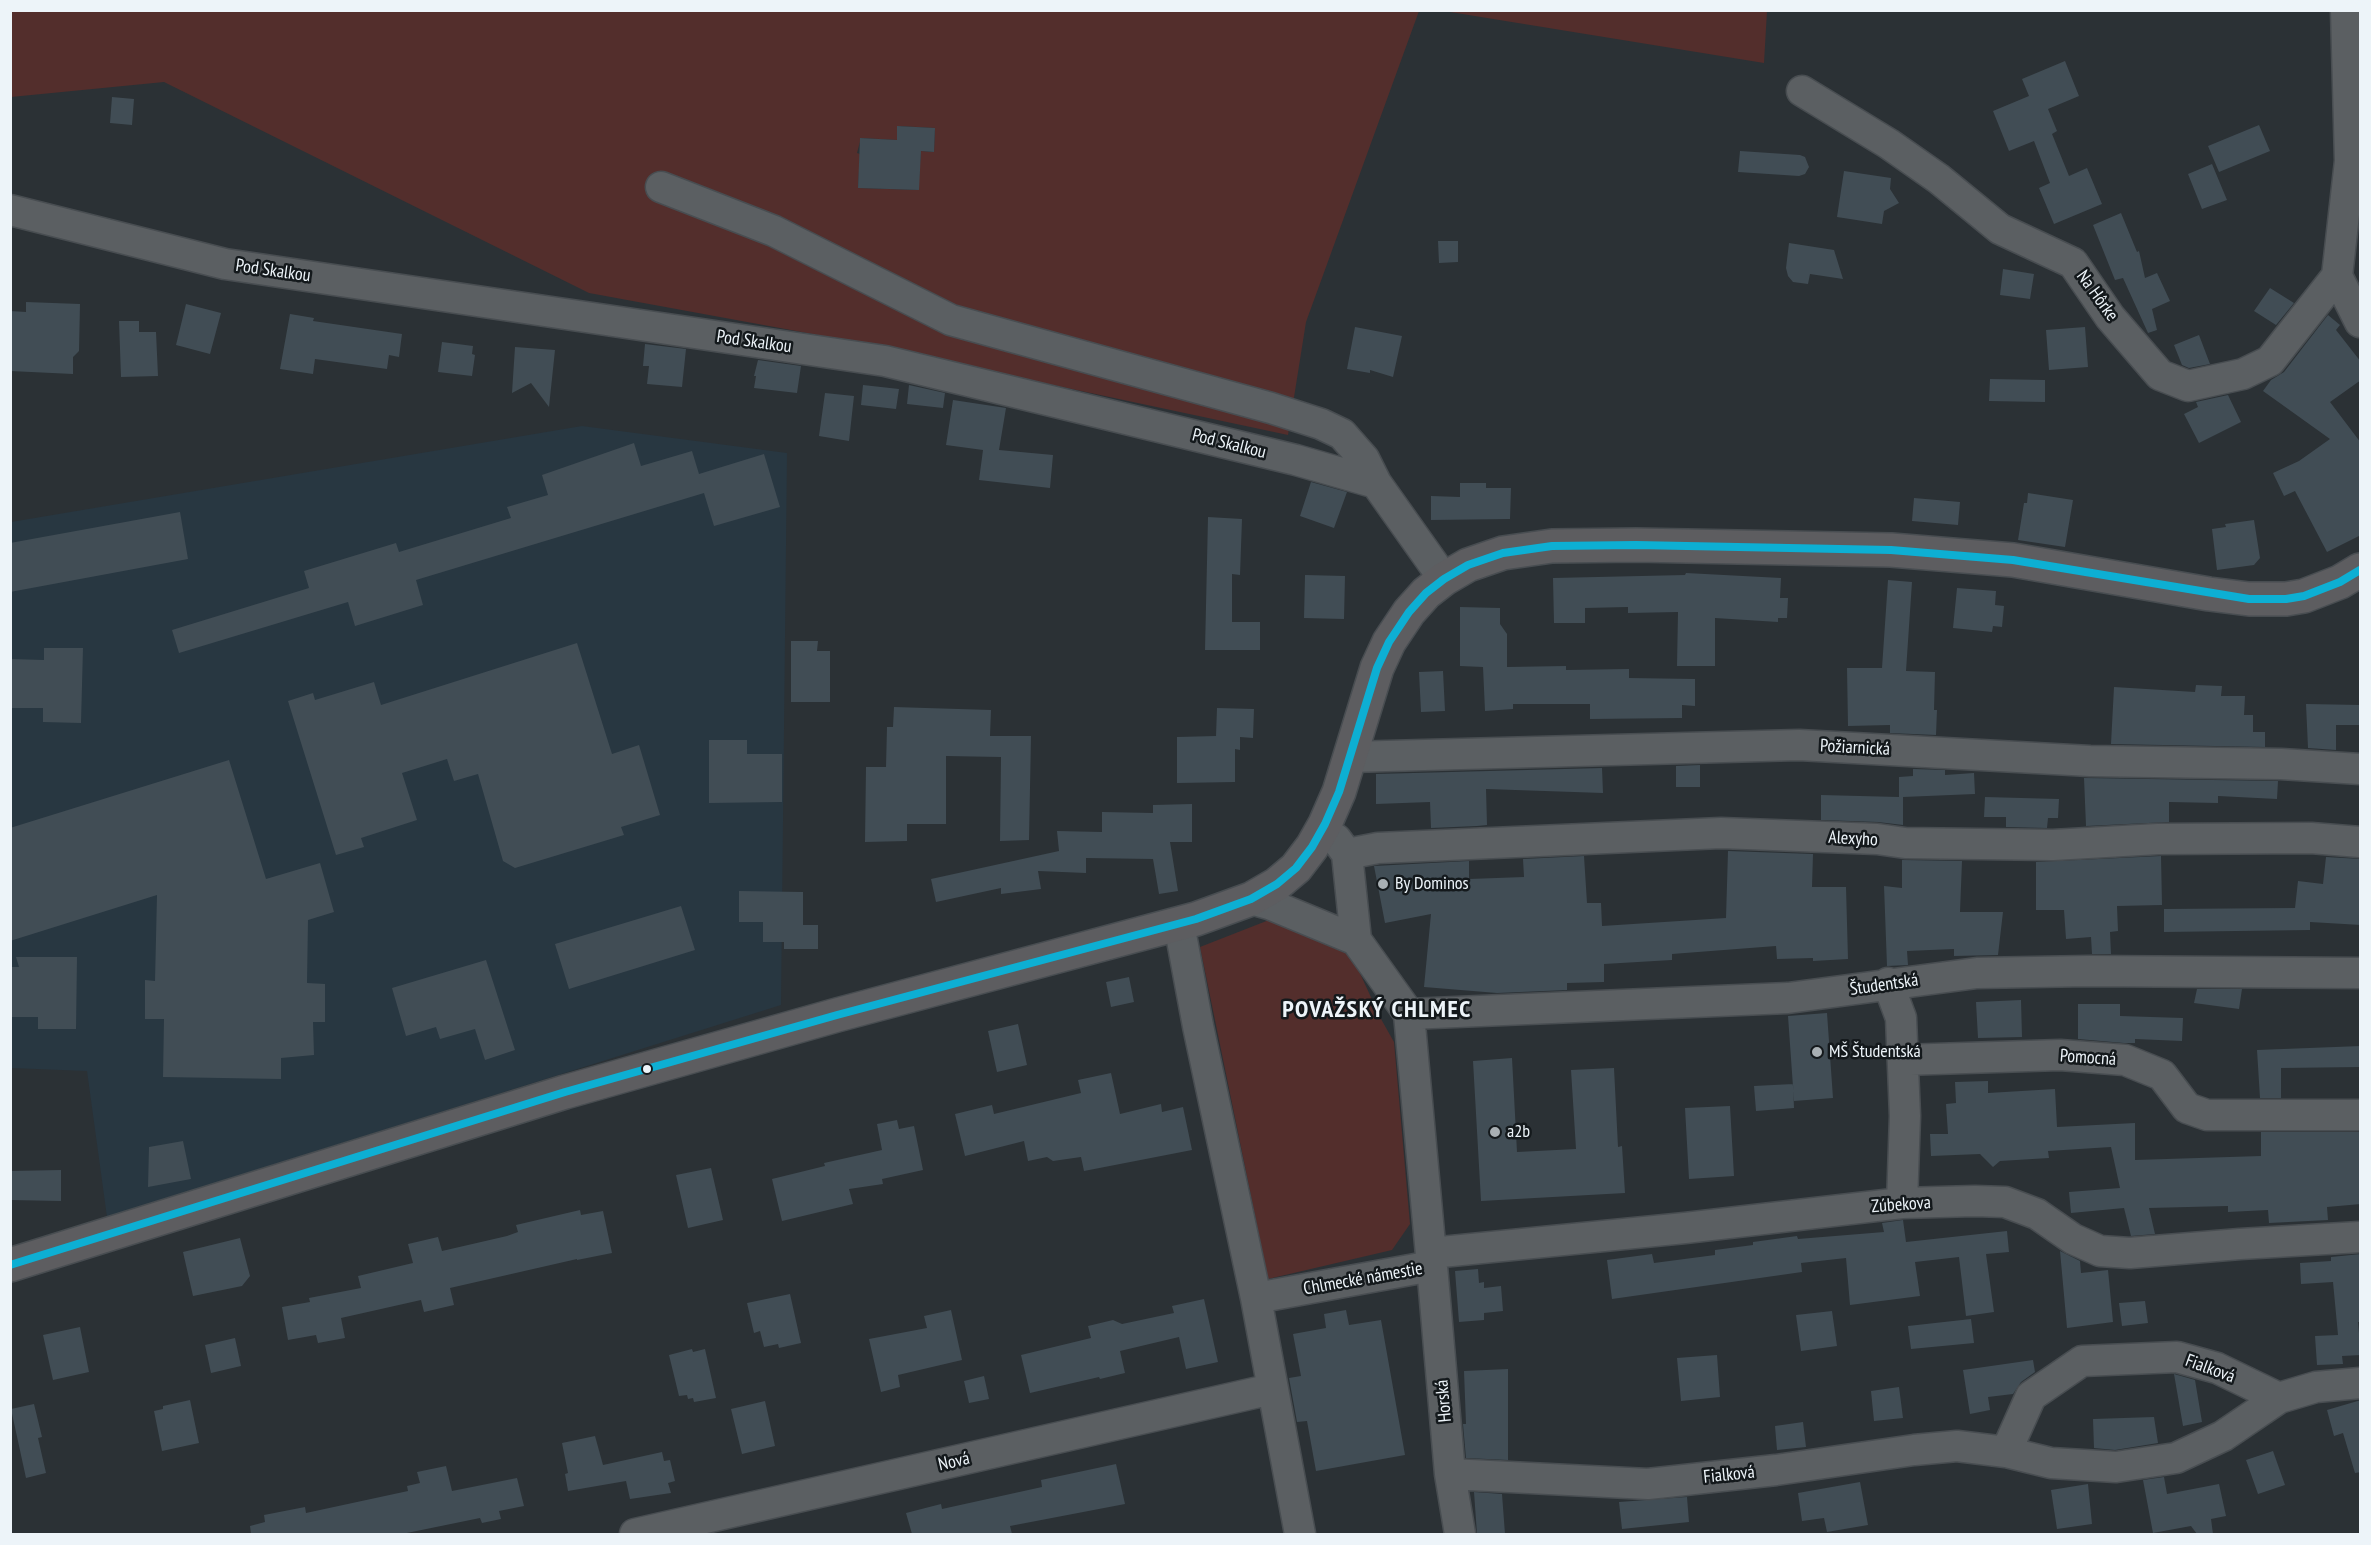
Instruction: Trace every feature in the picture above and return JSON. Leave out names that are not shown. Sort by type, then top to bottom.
[{"type":"main road","points":[[10,1265],[565,1092],[837,1015],[1179,924],[1234,907],[1251,899],[1277,884],[1296,868],[1312,847],[1325,824],[1339,792],[1377,668],[1389,642],[1409,612],[1426,593],[1444,579],[1468,566],[1503,553],[1573,545],[1891,550],[2013,560],[2249,599],[2286,599],[2304,596],[2331,586],[2361,570]]},
{"type":"street","points":[[2346,10],[2356,160],[2337,276],[2361,322]]},
{"type":"street","name":"Na Hôrke","points":[[1802,91],[1889,144],[1939,179],[2000,229],[2073,263],[2110,317],[2160,375],[2188,386],[2243,374],[2270,361],[2337,276]]},
{"type":"street","points":[[662,187],[774,231],[951,320],[1271,408],[1321,424],[1342,434],[1364,459],[1376,483],[1444,579]]},
{"type":"street","name":"Pod Skalkou","points":[[10,210],[225,264],[885,361],[1296,460],[1376,483]]},
{"type":"street","name":"Požiarnická","points":[[1349,757],[1799,745],[2090,760],[2281,764],[2361,769]]},
{"type":"street","points":[[1251,899],[1269,904],[1356,940],[1347,854],[1325,824]]},
{"type":"street","name":"Alexyho","points":[[1347,854],[1378,848],[1721,833],[1877,839],[1905,843],[2052,845],[2158,839],[2300,838],[2361,842]]},
{"type":"street","points":[[1179,924],[1198,1026],[1256,1298],[1300,1534]]},
{"type":"street","name":"Chlmecké námestie","points":[[1256,1298],[1431,1260],[1408,1014],[1356,940]]},
{"type":"street","name":"Študentská","points":[[1408,1014],[1788,998],[1977,973],[2089,971],[2361,973]]},
{"type":"street","points":[[1888,984],[1901,1018],[1905,1116],[1902,1203]]},
{"type":"street","name":"Pomocná","points":[[1903,1060],[2060,1055],[2125,1060],[2162,1075],[2187,1108],[2207,1115],[2361,1115]]},
{"type":"street","name":"Zúbekova","points":[[1431,1260],[1902,1203],[1975,1201],[2005,1203],[2037,1214],[2073,1239],[2100,1251],[2130,1253],[2361,1237]]},
{"type":"street","name":"Horská","points":[[1431,1260],[1450,1474],[1460,1534]]},
{"type":"street","name":"Fialková","points":[[2006,1452],[2031,1396],[2082,1360],[2177,1357],[2217,1368],[2279,1398]]},
{"type":"street","name":"Fialková","points":[[1450,1474],[1648,1484],[1958,1446],[2006,1452],[2051,1462],[2116,1467],[2176,1458],[2223,1436],[2279,1398],[2316,1387],[2361,1383]]},
{"type":"street","name":"Nová","points":[[635,1534],[1272,1389]]},
{"type":"shaded area","points":[[11,11],[1419,11],[1306,322],[1288,435],[818,335],[589,293],[164,82],[11,97]],"holes":[[[898,126],[935,128],[934,152],[921,151],[918,190],[858,188],[860,154],[857,153],[861,138],[897,140]]]},
{"type":"shaded area","points":[[1444,11],[1767,11],[1764,63]]},
{"type":"shaded area","points":[[582,426],[787,453],[781,1005],[107,1217],[87,1071],[11,1068],[11,522]]},
{"type":"shaded area","points":[[1269,920],[1352,956],[1394,1042],[1410,1224],[1392,1250],[1268,1279],[1200,947]]},
{"type":"building","points":[[2065,61],[2079,96],[2048,109],[2057,131],[2052,134],[2069,176],[2087,168],[2102,204],[2054,224],[2039,188],[2050,183],[2034,141],[2009,151],[1993,111],[2029,96],[2022,79]]},
{"type":"building","points":[[112,97],[134,99],[132,125],[110,123]]},
{"type":"building","points":[[2259,125],[2270,151],[2219,172],[2208,146]]},
{"type":"building","points":[[897,126],[935,128],[934,152],[921,151],[919,190],[858,188],[860,138],[897,140]]},
{"type":"building","points":[[1740,151],[1800,155],[1805,157],[1809,167],[1805,174],[1799,176],[1738,172]]},
{"type":"building","points":[[2212,164],[2227,200],[2202,209],[2188,174]]},
{"type":"building","points":[[1844,171],[1891,178],[1890,189],[1899,203],[1884,211],[1882,224],[1837,217]]},
{"type":"building","points":[[2121,213],[2137,252],[2139,251],[2145,278],[2157,273],[2170,301],[2152,309],[2157,330],[2148,333],[2123,278],[2115,280],[2093,225]]},
{"type":"building","points":[[1438,241],[1458,241],[1458,262],[1439,263]]},
{"type":"building","points":[[1789,243],[1834,250],[1843,279],[1810,274],[1808,284],[1793,282],[1786,268]]},
{"type":"building","points":[[2003,269],[2034,274],[2030,299],[2000,295]]},
{"type":"building","points":[[2270,288],[2294,303],[2276,325],[2254,311]]},
{"type":"building","points":[[26,302],[80,304],[79,351],[73,357],[73,374],[10,371],[10,311],[26,312]]},
{"type":"building","points":[[186,304],[221,313],[210,354],[176,345]]},
{"type":"building","points":[[290,314],[314,318],[313,321],[402,334],[399,357],[389,355],[387,369],[315,359],[313,374],[280,369]]},
{"type":"building","points":[[2328,315],[2340,325],[2336,330],[2361,362],[2361,380],[2330,402],[2361,443],[2361,535],[2327,552],[2295,491],[2284,496],[2273,473],[2299,461],[2330,439],[2263,391],[2271,380],[2284,372]]},
{"type":"building","points":[[119,321],[139,321],[139,332],[156,332],[158,376],[121,377]]},
{"type":"building","points":[[1355,327],[1402,336],[1393,377],[1370,370],[1370,373],[1347,369]]},
{"type":"building","points":[[2085,327],[2088,367],[2049,370],[2046,330]]},
{"type":"building","points":[[2199,335],[2210,364],[2189,368],[2182,365],[2174,345]]},
{"type":"building","points":[[442,342],[473,346],[472,354],[475,355],[472,376],[438,372]]},
{"type":"building","points":[[645,344],[686,349],[682,387],[647,384],[649,366],[643,366]]},
{"type":"building","points":[[515,347],[555,350],[549,407],[531,383],[512,393]]},
{"type":"building","points":[[758,360],[801,366],[797,393],[754,388]]},
{"type":"building","points":[[1990,379],[2045,380],[2045,402],[1989,401]]},
{"type":"building","points":[[863,385],[899,389],[896,409],[861,405]]},
{"type":"building","points":[[909,385],[945,393],[943,408],[907,404]]},
{"type":"building","points":[[825,393],[854,396],[849,441],[819,436]]},
{"type":"building","points":[[2228,395],[2241,422],[2199,443],[2184,414],[2198,407],[2196,402]]},
{"type":"building","points":[[953,400],[1006,408],[999,450],[1053,455],[1050,488],[979,480],[983,450],[946,445]]},
{"type":"building","points":[[634,443],[641,466],[692,451],[699,474],[764,454],[780,507],[714,526],[704,493],[416,580],[423,605],[355,626],[348,602],[179,653],[172,630],[309,588],[304,571],[396,543],[399,552],[511,518],[507,507],[548,495],[542,475]]},
{"type":"building","points":[[1311,482],[1347,492],[1334,528],[1300,516]]},
{"type":"building","points":[[1460,483],[1486,483],[1486,488],[1511,488],[1510,519],[1431,520],[1431,496],[1460,497]]},
{"type":"building","points":[[2028,493],[2073,500],[2065,547],[2018,540],[2024,503],[2027,503]]},
{"type":"building","points":[[1914,498],[1960,502],[1958,525],[1912,521]]},
{"type":"building","points":[[180,512],[188,559],[10,592],[10,543]]},
{"type":"building","points":[[1208,517],[1242,519],[1240,575],[1232,574],[1232,622],[1260,622],[1260,650],[1205,650]]},
{"type":"building","points":[[2254,520],[2260,558],[2254,565],[2217,570],[2212,529],[2226,527],[2225,524]]},
{"type":"building","points":[[1686,573],[1781,578],[1780,598],[1788,598],[1787,618],[1778,618],[1778,622],[1715,618],[1715,666],[1677,666],[1678,612],[1628,613],[1628,607],[1585,608],[1585,623],[1554,623],[1553,578],[1685,575]]},
{"type":"building","points":[[1305,575],[1345,576],[1344,619],[1304,618]]},
{"type":"building","points":[[1888,580],[1912,582],[1906,671],[1935,672],[1936,735],[1890,733],[1890,725],[1848,726],[1847,668],[1882,668]]},
{"type":"building","points":[[1957,588],[1996,591],[1995,605],[2004,606],[2002,627],[1993,626],[1992,632],[1953,628]]},
{"type":"building","points":[[1460,607],[1500,608],[1500,624],[1507,634],[1507,667],[1566,666],[1566,670],[1629,669],[1629,678],[1695,679],[1695,706],[1682,705],[1682,718],[1590,719],[1590,704],[1513,704],[1513,709],[1485,711],[1483,667],[1460,666]]},
{"type":"building","points":[[791,641],[818,641],[817,651],[830,651],[830,702],[791,702]]},
{"type":"building","points":[[577,643],[612,754],[639,745],[660,815],[621,827],[624,835],[515,868],[503,861],[478,774],[454,781],[447,759],[402,773],[417,820],[361,838],[364,847],[336,855],[288,701],[313,693],[315,700],[374,682],[381,705]]},
{"type":"building","points":[[44,648],[83,648],[81,723],[43,722],[43,708],[10,708],[10,659],[44,660]]},
{"type":"building","points":[[1443,671],[1445,711],[1421,712],[1419,672]]},
{"type":"building","points":[[2196,685],[2222,686],[2221,696],[2245,696],[2244,715],[2253,715],[2253,732],[2265,732],[2265,747],[2111,744],[2114,687],[2195,692]]},
{"type":"building","points":[[2306,704],[2361,705],[2361,725],[2336,725],[2336,750],[2308,748]]},
{"type":"building","points":[[894,707],[991,710],[990,736],[1031,736],[1029,840],[1000,841],[1001,757],[946,756],[946,824],[907,824],[907,841],[865,842],[866,767],[886,767],[887,727],[893,727]]},
{"type":"building","points":[[1217,708],[1254,709],[1253,738],[1240,737],[1240,750],[1235,749],[1235,782],[1177,783],[1177,737],[1216,736]]},
{"type":"building","points":[[709,740],[747,740],[747,754],[782,754],[782,802],[709,803]]},
{"type":"building","points":[[229,760],[266,879],[320,863],[334,912],[308,920],[307,983],[325,984],[325,1022],[313,1022],[314,1055],[281,1058],[281,1079],[163,1077],[164,1019],[145,1019],[145,980],[155,981],[157,895],[10,941],[10,828]]},
{"type":"building","points":[[1700,765],[1700,787],[1676,787],[1676,766]]},
{"type":"building","points":[[1602,768],[1603,793],[1486,789],[1487,825],[1431,828],[1430,802],[1376,804],[1376,774]]},
{"type":"building","points":[[1913,769],[1945,770],[1945,775],[1974,773],[1975,794],[1903,797],[1903,825],[1821,820],[1821,795],[1899,797],[1899,777],[1913,776]]},
{"type":"building","points":[[2084,778],[2278,781],[2277,799],[2218,796],[2218,803],[2169,802],[2169,822],[2086,826]]},
{"type":"building","points":[[1985,797],[2059,799],[2058,818],[2048,818],[2047,828],[2006,827],[2006,817],[1984,817]]},
{"type":"building","points":[[1192,804],[1192,842],[1170,842],[1178,891],[1159,894],[1153,859],[1086,858],[1086,873],[1038,871],[1041,889],[1001,894],[1001,888],[936,902],[931,879],[1059,851],[1057,831],[1102,832],[1102,812],[1153,813],[1153,805]]},
{"type":"building","points":[[1728,851],[1813,854],[1812,887],[1846,887],[1848,959],[1813,961],[1813,958],[1777,959],[1776,946],[1672,954],[1672,960],[1604,964],[1604,982],[1567,983],[1567,990],[1497,993],[1424,987],[1431,914],[1385,923],[1374,866],[1469,861],[1469,879],[1524,877],[1523,859],[1584,856],[1587,903],[1601,903],[1602,926],[1726,918]]},
{"type":"building","points":[[2161,856],[2162,905],[2117,906],[2118,931],[2110,932],[2111,954],[2092,954],[2091,937],[2066,939],[2064,910],[2036,910],[2036,862]]},
{"type":"building","points":[[2326,857],[2361,859],[2361,925],[2310,922],[2310,930],[2164,932],[2164,909],[2295,908],[2298,881],[2323,884]]},
{"type":"building","points":[[1902,860],[1962,861],[1960,912],[2003,912],[1998,955],[1954,956],[1954,949],[1907,951],[1908,965],[1887,966],[1884,886],[1902,888]]},
{"type":"building","points":[[739,891],[803,892],[803,925],[818,925],[818,949],[784,949],[784,942],[763,942],[763,922],[739,922]]},
{"type":"building","points":[[681,906],[695,950],[569,989],[555,944]]},
{"type":"building","points":[[16,957],[77,957],[76,1029],[38,1029],[38,1017],[10,1017],[10,967],[19,967]]},
{"type":"building","points":[[486,960],[515,1050],[485,1060],[475,1029],[440,1039],[436,1027],[406,1036],[392,988]]},
{"type":"building","points":[[1129,977],[1134,1002],[1111,1007],[1106,982]]},
{"type":"building","points":[[2197,989],[2242,989],[2239,1009],[2194,1003]]},
{"type":"building","points":[[2021,1000],[2022,1037],[1978,1038],[1976,1002]]},
{"type":"building","points":[[2078,1004],[2120,1004],[2120,1016],[2183,1018],[2182,1041],[2135,1039],[2135,1043],[2124,1043],[2078,1039]]},
{"type":"building","points":[[1827,1013],[1833,1098],[1794,1101],[1788,1016]]},
{"type":"building","points":[[1018,1024],[1027,1065],[997,1072],[988,1031]]},
{"type":"building","points":[[2361,1046],[2361,1067],[2281,1068],[2281,1098],[2260,1098],[2257,1050]]},
{"type":"building","points":[[1512,1058],[1517,1152],[1576,1149],[1571,1070],[1614,1068],[1618,1147],[1622,1146],[1625,1193],[1481,1201],[1473,1061]]},
{"type":"building","points":[[1111,1073],[1120,1114],[1161,1104],[1162,1112],[1183,1107],[1192,1150],[1084,1171],[1081,1157],[1053,1161],[1047,1157],[1028,1161],[1024,1141],[965,1156],[955,1114],[992,1105],[994,1114],[1081,1093],[1078,1080]]},
{"type":"building","points":[[1988,1081],[1988,1093],[2055,1089],[2057,1127],[2135,1123],[2135,1160],[2261,1156],[2261,1132],[2361,1132],[2361,1204],[2327,1207],[2328,1220],[2269,1223],[2268,1210],[2228,1212],[2228,1206],[2149,1208],[2155,1234],[2131,1236],[2124,1208],[2071,1213],[2069,1192],[2120,1188],[2111,1147],[2048,1151],[2049,1158],[2000,1161],[1993,1167],[1980,1154],[1931,1156],[1930,1134],[1948,1134],[1946,1104],[1956,1103],[1955,1082]]},
{"type":"building","points":[[1793,1084],[1794,1108],[1756,1111],[1754,1086]]},
{"type":"building","points":[[1730,1106],[1734,1176],[1689,1179],[1685,1108]]},
{"type":"building","points":[[897,1120],[899,1129],[914,1126],[923,1170],[882,1179],[883,1184],[849,1189],[853,1204],[782,1221],[772,1179],[825,1166],[824,1163],[882,1150],[877,1124]]},
{"type":"building","points":[[183,1141],[191,1179],[148,1187],[149,1147]]},
{"type":"building","points":[[711,1168],[723,1220],[688,1228],[676,1175]]},
{"type":"building","points":[[61,1170],[61,1201],[10,1200],[10,1171]]},
{"type":"building","points":[[580,1210],[581,1215],[603,1211],[612,1253],[450,1288],[454,1305],[424,1312],[421,1300],[341,1318],[345,1338],[318,1343],[316,1335],[288,1340],[282,1307],[310,1302],[309,1298],[361,1288],[358,1276],[413,1263],[408,1244],[438,1237],[442,1251],[507,1236],[518,1232],[516,1225]]},
{"type":"building","points":[[1903,1220],[1906,1242],[2007,1231],[2009,1252],[1986,1254],[1994,1312],[1966,1316],[1959,1257],[1915,1262],[1920,1296],[1850,1305],[1846,1258],[1801,1263],[1802,1272],[1612,1299],[1607,1260],[1652,1254],[1654,1263],[1715,1255],[1715,1250],[1797,1236],[1798,1239],[1884,1232],[1882,1223]]},
{"type":"building","points":[[240,1238],[250,1276],[242,1286],[193,1296],[183,1252]]},
{"type":"building","points":[[2060,1251],[2080,1261],[2081,1273],[2108,1270],[2113,1322],[2067,1328]]},
{"type":"building","points":[[2361,1254],[2361,1322],[2358,1322],[2361,1355],[2342,1356],[2343,1364],[2317,1365],[2315,1336],[2338,1335],[2333,1282],[2301,1284],[2300,1263],[2331,1261],[2331,1257]]},
{"type":"building","points":[[1478,1269],[1479,1283],[1484,1282],[1484,1288],[1501,1286],[1503,1311],[1484,1313],[1484,1320],[1459,1322],[1455,1271]]},
{"type":"building","points":[[790,1294],[801,1343],[779,1348],[778,1344],[764,1347],[760,1331],[754,1333],[747,1303]]},
{"type":"building","points":[[1204,1299],[1218,1362],[1186,1369],[1179,1337],[1120,1351],[1125,1373],[1030,1393],[1021,1355],[1091,1338],[1088,1326],[1113,1320],[1122,1324],[1174,1313],[1172,1306]]},
{"type":"building","points":[[2145,1301],[2148,1323],[2122,1326],[2119,1303]]},
{"type":"building","points":[[951,1310],[962,1360],[898,1375],[900,1387],[881,1392],[869,1339],[927,1328],[924,1316]]},
{"type":"building","points":[[1346,1310],[1349,1325],[1381,1320],[1405,1455],[1316,1471],[1307,1421],[1297,1422],[1289,1378],[1301,1376],[1293,1334],[1326,1328],[1324,1314]]},
{"type":"building","points":[[1832,1311],[1837,1346],[1801,1351],[1796,1315]]},
{"type":"building","points":[[1971,1319],[1974,1343],[1911,1349],[1908,1326]]},
{"type":"building","points":[[80,1327],[89,1372],[53,1380],[43,1335]]},
{"type":"building","points":[[235,1338],[241,1366],[211,1373],[205,1345]]},
{"type":"building","points":[[692,1349],[693,1352],[705,1349],[716,1398],[694,1402],[693,1398],[688,1399],[687,1395],[679,1396],[669,1355]]},
{"type":"building","points":[[1717,1355],[1720,1397],[1681,1401],[1677,1358]]},
{"type":"building","points":[[2033,1360],[2035,1372],[2021,1382],[2013,1394],[1988,1397],[1990,1410],[1970,1414],[1963,1370]]},
{"type":"building","points":[[1508,1369],[1508,1460],[1466,1458],[1463,1424],[1466,1424],[1464,1371]]},
{"type":"building","points":[[2174,1374],[2195,1380],[2202,1422],[2183,1426]]},
{"type":"building","points":[[984,1376],[989,1399],[969,1403],[964,1381]]},
{"type":"building","points":[[1899,1387],[1903,1418],[1874,1421],[1871,1391]]},
{"type":"building","points":[[190,1400],[199,1443],[162,1451],[154,1411],[163,1409],[163,1406]]},
{"type":"building","points":[[2361,1400],[2361,1472],[2355,1473],[2343,1433],[2334,1436],[2327,1410]]},
{"type":"building","points":[[765,1401],[775,1446],[742,1454],[731,1409]]},
{"type":"building","points":[[34,1404],[42,1437],[38,1438],[46,1473],[26,1478],[11,1409]]},
{"type":"building","points":[[2154,1417],[2158,1443],[2115,1450],[2094,1448],[2093,1419]]},
{"type":"building","points":[[1803,1422],[1806,1447],[1777,1450],[1775,1426]]},
{"type":"building","points":[[595,1436],[603,1465],[662,1452],[664,1461],[670,1460],[675,1481],[668,1483],[671,1493],[630,1499],[626,1481],[568,1491],[565,1474],[568,1473],[562,1443]]},
{"type":"building","points":[[2273,1451],[2285,1485],[2258,1494],[2246,1460]]},
{"type":"building","points":[[1116,1464],[1125,1504],[1010,1526],[1012,1534],[912,1534],[906,1513],[941,1504],[942,1509],[1042,1487],[1041,1480]]},
{"type":"building","points":[[446,1466],[452,1491],[517,1478],[524,1506],[499,1511],[501,1519],[482,1523],[480,1518],[402,1534],[251,1534],[250,1526],[265,1522],[264,1515],[305,1507],[306,1513],[408,1491],[407,1486],[420,1483],[417,1472]]},
{"type":"building","points":[[2164,1477],[2167,1494],[2219,1484],[2226,1516],[2211,1519],[2213,1534],[2197,1534],[2191,1526],[2153,1533],[2143,1480]]},
{"type":"building","points":[[1860,1482],[1868,1525],[1827,1532],[1824,1518],[1802,1521],[1798,1493]]},
{"type":"building","points":[[2088,1484],[2092,1524],[2057,1529],[2051,1490]]},
{"type":"building","points":[[1474,1492],[1502,1494],[1505,1534],[1477,1534]]},
{"type":"building","points":[[1687,1497],[1689,1522],[1622,1529],[1619,1502]]},
{"type":"transit line","points":[[10,1265],[565,1092],[837,1015],[1196,919],[1251,899],[1277,884],[1296,868],[1312,847],[1325,824],[1339,792],[1377,668],[1389,642],[1409,612],[1426,593],[1444,579],[1468,565],[1503,553],[1552,546],[1636,545],[1891,550],[2013,560],[2249,599],[2286,599],[2304,596],[2340,582],[2360,570]]},
{"type":"place","name":"By Dominos","points":[[1383,884]]},
{"type":"place","name":"MŠ Študentská","points":[[1817,1052]]},
{"type":"place","name":"a2b","points":[[1495,1132]]},
{"type":"district","name":"POVAŽSKÝ CHLMEC","points":[[1377,1010]]}]
